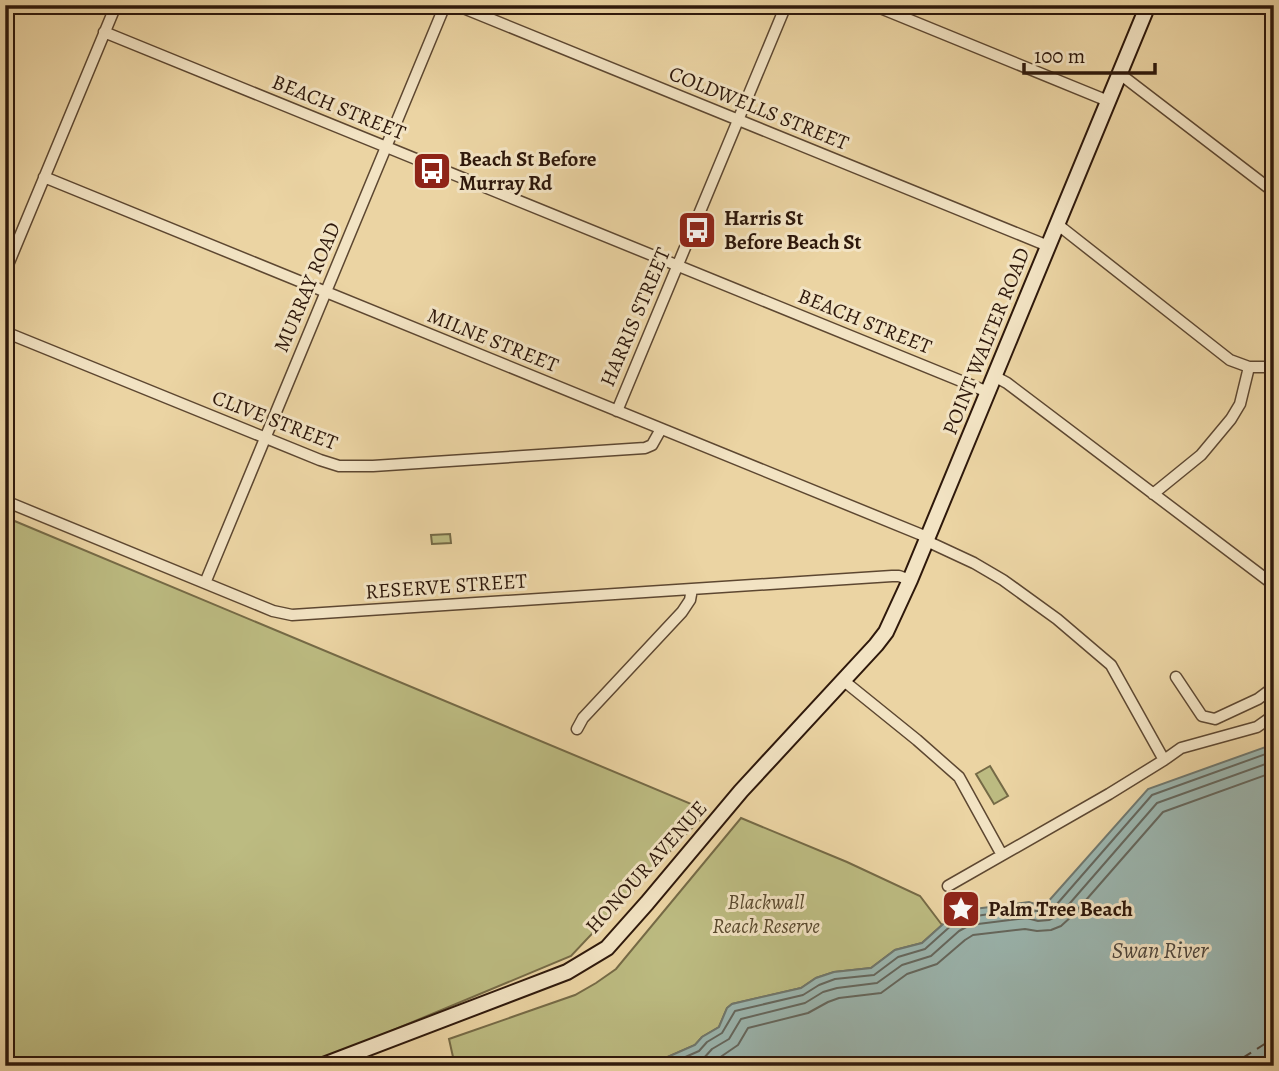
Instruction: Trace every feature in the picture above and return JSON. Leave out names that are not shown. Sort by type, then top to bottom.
[{"type":"street","points":[[5,272],[116,5]]},
{"type":"street","name":"MURRAY ROAD","points":[[205,583],[445,5]]},
{"type":"street","name":"COLDWELLS STREET","points":[[456,5],[1048,246]]},
{"type":"street","name":"HARRIS STREET","points":[[617,411],[786,5]]},
{"type":"street","points":[[873,5],[1108,101]]},
{"type":"street","name":"POINT WALTER ROAD","points":[[844,681],[886,632],[910,580],[1148,5]]},
{"type":"street","name":"BEACH STREET","points":[[104,32],[988,392]]},
{"type":"street","points":[[1120,74],[1274,192]]},
{"type":"street","name":"MILNE STREET","points":[[44,177],[922,535],[931,543],[1003,580],[1057,619],[1111,665],[1164,760]]},
{"type":"street","points":[[1058,224],[1230,360],[1249,368],[1274,367]]},
{"type":"street","name":"CLIVE STREET","points":[[5,332],[265,439],[339,466],[645,447],[652,445],[661,429]]},
{"type":"street","points":[[1153,494],[1201,455],[1231,419],[1240,404],[1249,368]]},
{"type":"street","points":[[994,376],[1007,383],[1274,584]]},
{"type":"street","name":"RESERVE STREET","points":[[5,501],[273,611],[292,615],[892,576],[910,580]]},
{"type":"street","points":[[577,729],[583,718],[682,612],[690,600],[692,589]]},
{"type":"street","points":[[1176,677],[1202,716],[1215,719],[1258,699],[1274,687]]},
{"type":"street","points":[[844,681],[959,777],[1002,855]]},
{"type":"street","name":"HONOUR AVENUE","points":[[321,1066],[567,972],[607,948],[741,791],[844,681]]},
{"type":"street","points":[[948,886],[1181,748],[1257,727],[1274,715]]},
{"type":"green space","points":[[5,517],[708,811],[571,956],[307,1066],[5,1066]]},
{"type":"green space","points":[[450,534],[451,543],[432,544],[431,535]]},
{"type":"green space","points":[[990,766],[1008,796],[994,804],[976,774]]},
{"type":"green space","name":"Blackwall Reach Reserve","points":[[741,818],[920,896],[942,925],[922,943],[895,950],[871,968],[834,972],[816,978],[801,988],[732,1004],[727,1008],[719,1027],[702,1037],[695,1045],[654,1063],[637,1066],[621,1060],[612,1066],[455,1066],[449,1039],[575,995],[616,969]]},
{"type":"water","name":"Swan River","points":[[1274,744],[1274,1066],[638,1066],[654,1063],[695,1045],[702,1037],[719,1027],[727,1008],[732,1004],[801,988],[816,978],[834,972],[871,968],[895,950],[922,943],[951,917],[966,910],[1029,902],[1046,904],[1148,789]]},
{"type":"ferry route","points":[[1230,1066],[1274,1038]]},
{"type":"place","name":"Beach St Before Murray Rd","points":[[432,171]]},
{"type":"place","name":"Harris St Before Beach St","points":[[697,230]]},
{"type":"place","name":"Palm Tree Beach","points":[[961,909]]}]
